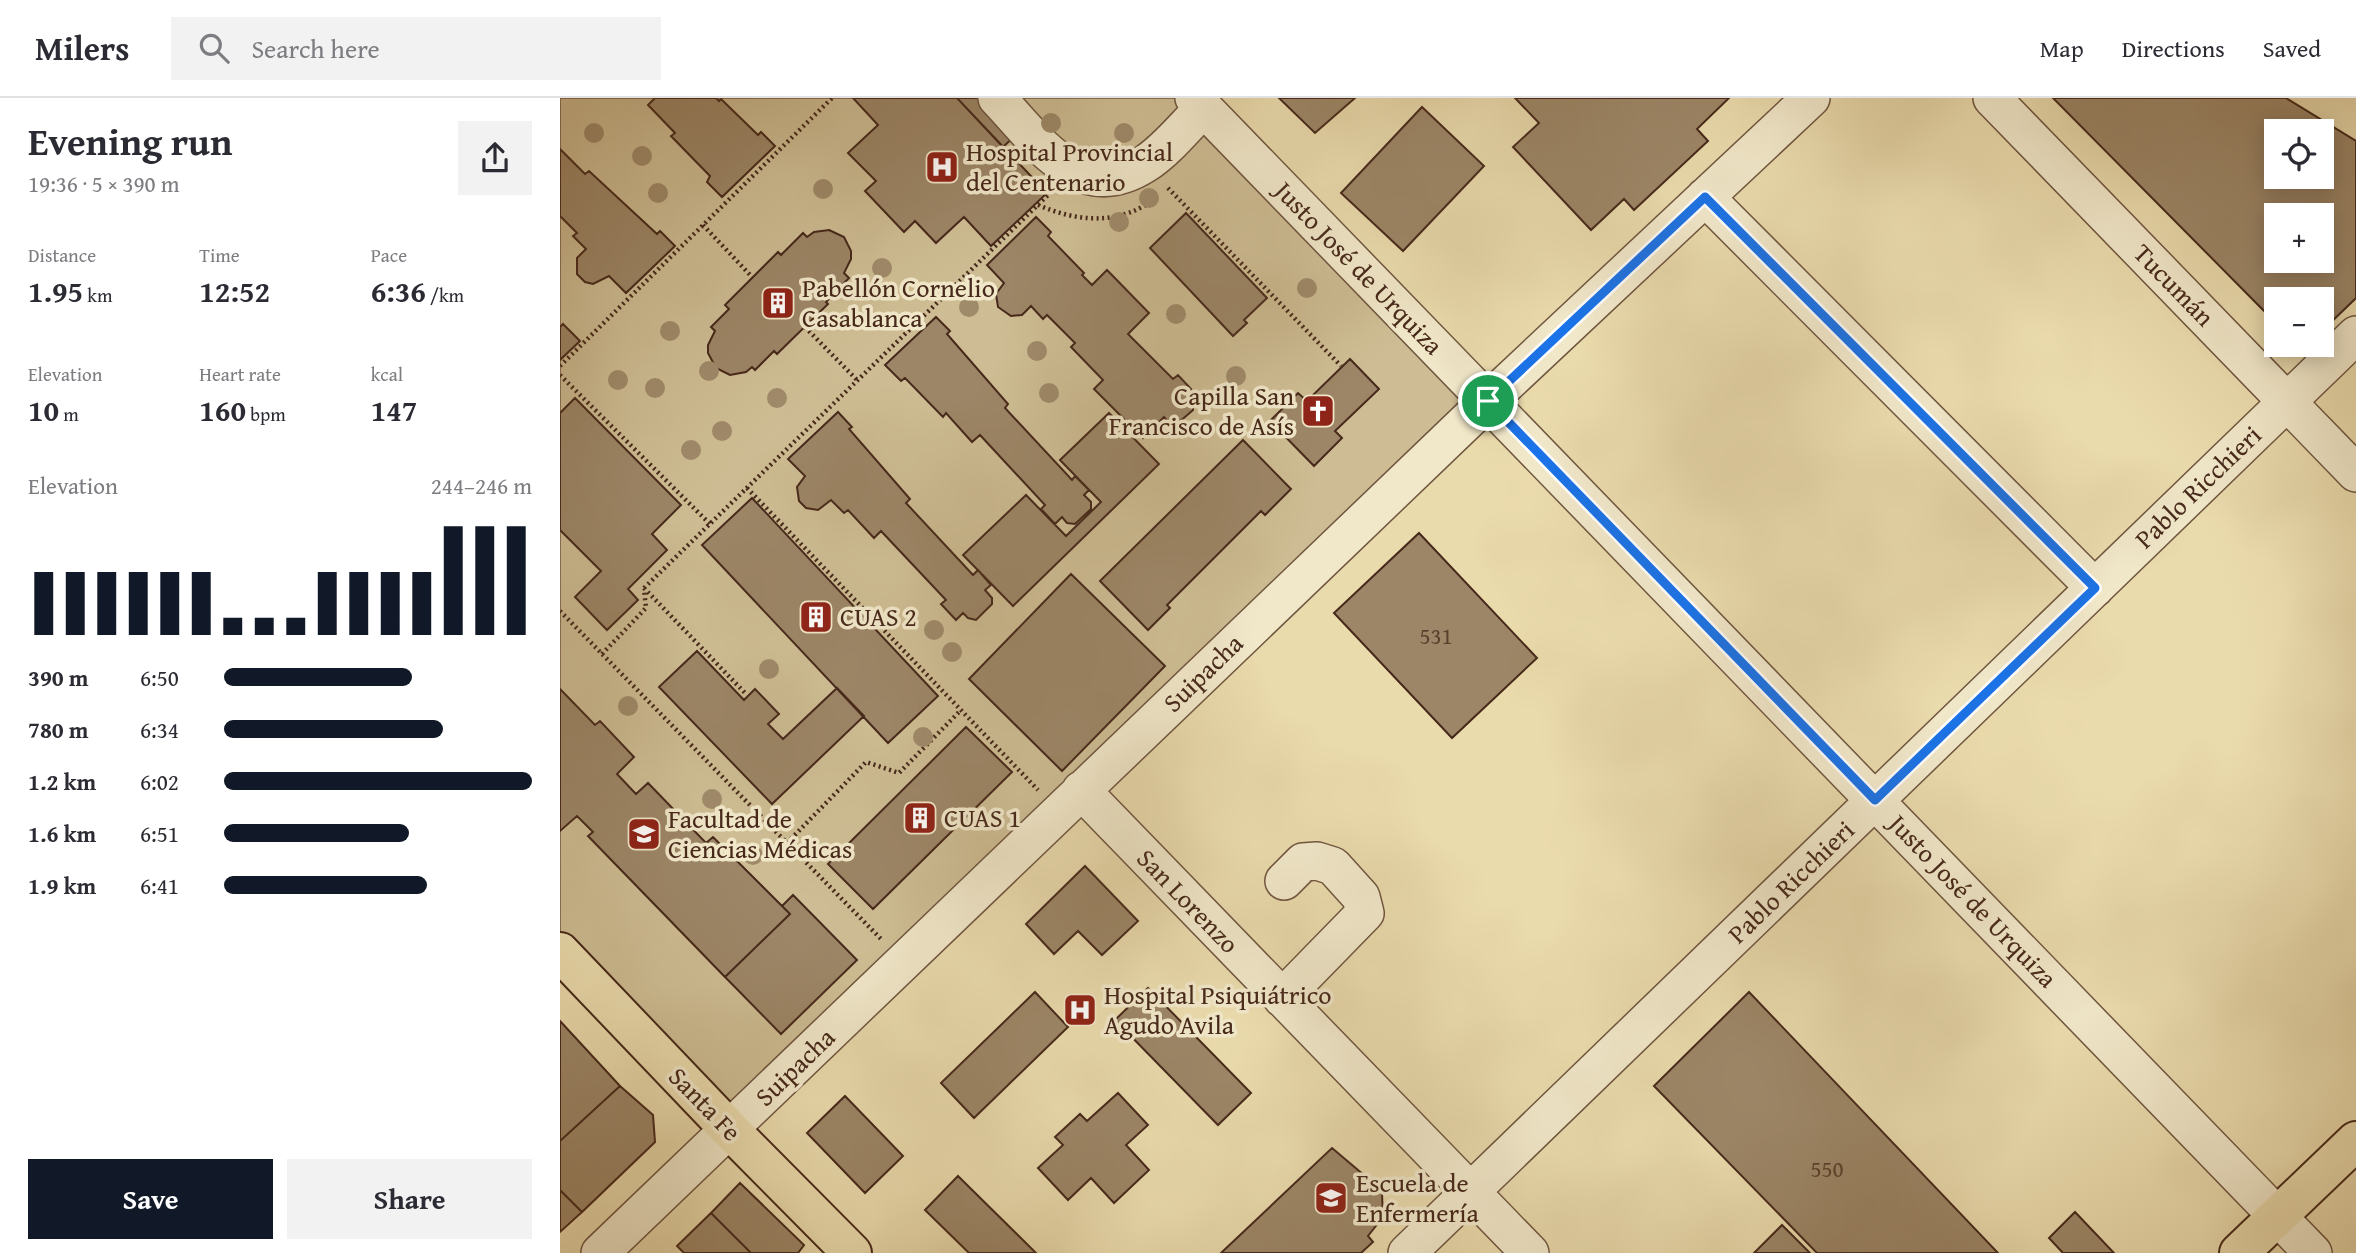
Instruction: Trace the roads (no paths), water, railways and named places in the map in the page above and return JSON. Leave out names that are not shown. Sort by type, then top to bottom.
[{"type":"main road","name":"Santa Fe","points":[[560,952],[852,1253]]},
{"type":"main road","points":[[2239,1253],[2356,1141]]},
{"type":"street","points":[[997,98],[1056,160],[1074,171],[1099,180],[1117,176],[1146,163],[1199,103]]},
{"type":"street","name":"Suipacha","points":[[600,1253],[1488,401],[1811,98]]},
{"type":"street","name":"Tucumán","points":[[1992,98],[2356,473]]},
{"type":"street","name":"Justo José de Urquiza","points":[[1199,103],[2313,1253]]},
{"type":"street","points":[[1705,197],[2095,588]]},
{"type":"street","name":"Pablo Ricchieri","points":[[1407,1253],[2356,335]]},
{"type":"street","name":"San Lorenzo","points":[[1070,801],[1282,998],[1530,1253]]},
{"type":"street","points":[[1282,998],[1365,913],[1361,897],[1333,866],[1317,861],[1303,862],[1284,881]]},
{"type":"place","name":"Hospital Provincial del Centenario","points":[[942,167]]},
{"type":"place","name":"Pabellón Cornelio Casablanca","points":[[778,303]]},
{"type":"place","name":"Capilla San Francisco de Asís","points":[[1318,411]]},
{"type":"place","name":"CUAS 2","points":[[816,617]]},
{"type":"place","name":"CUAS 1","points":[[920,818]]},
{"type":"place","name":"Facultad de Ciencias Médicas","points":[[644,834]]},
{"type":"place","name":"Hospital Psiquiátrico Agudo Avila","points":[[1080,1010]]},
{"type":"place","name":"Escuela de Enfermería","points":[[1331,1198]]}]
